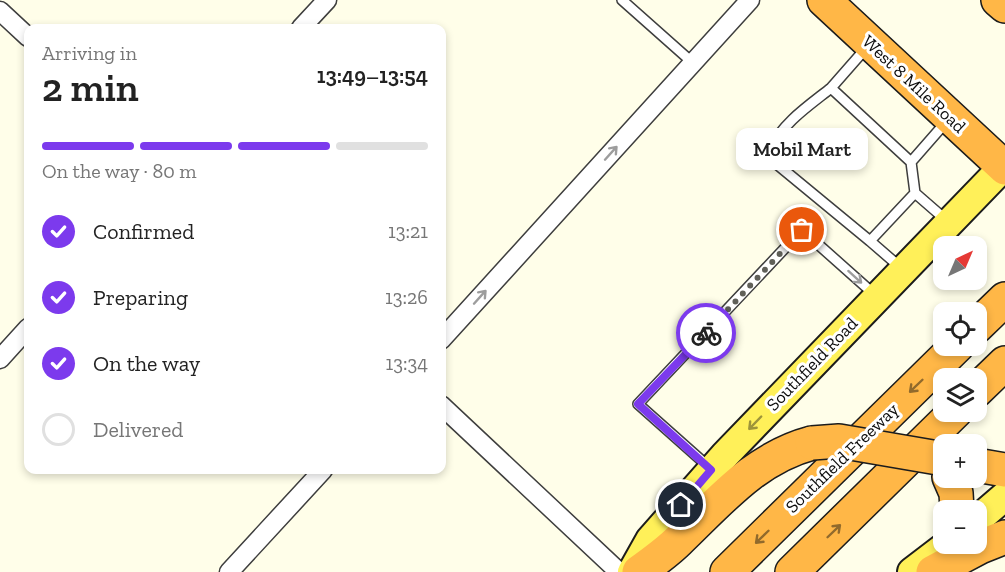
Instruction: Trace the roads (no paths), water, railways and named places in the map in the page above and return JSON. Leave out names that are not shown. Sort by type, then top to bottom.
[{"type":"highway","name":"West 8 Mile Road","points":[[824,0],[1005,167]]},
{"type":"highway","points":[[998,0],[1005,6]]},
{"type":"highway","points":[[987,316],[1005,299]]},
{"type":"highway","name":"Southfield Freeway","points":[[727,572],[947,356]]},
{"type":"highway","points":[[987,380],[1005,363]]},
{"type":"highway","points":[[792,572],[945,422]]},
{"type":"highway","points":[[639,572],[678,541],[739,481],[779,455],[812,443],[839,441],[933,457]]},
{"type":"highway","points":[[987,467],[1005,470]]},
{"type":"highway","points":[[933,572],[980,547],[1005,537]]},
{"type":"main road","name":"Southfield Road","points":[[632,572],[650,540],[711,470],[949,222],[1005,167]]},
{"type":"main road","points":[[987,512],[1005,496]]},
{"type":"main road","points":[[912,572],[936,554]]},
{"type":"street","points":[[305,24],[327,0]]},
{"type":"street","points":[[446,335],[750,0]]},
{"type":"street","points":[[0,11],[24,33]]},
{"type":"street","points":[[0,359],[24,332]]},
{"type":"street","points":[[446,410],[619,572]]},
{"type":"street","points":[[229,572],[319,474]]},
{"type":"lane","points":[[622,0],[693,63]]},
{"type":"lane","points":[[871,43],[831,88],[800,111],[778,134],[770,149],[773,160],[903,270]]},
{"type":"lane","points":[[831,88],[911,162],[915,193],[949,222]]},
{"type":"lane","points":[[911,162],[950,117]]},
{"type":"lane","points":[[870,241],[915,193]]},
{"type":"lane","points":[[711,470],[638,404],[802,230],[877,297]]},
{"type":"place","name":"Mobil Mart","points":[[802,230]]}]
